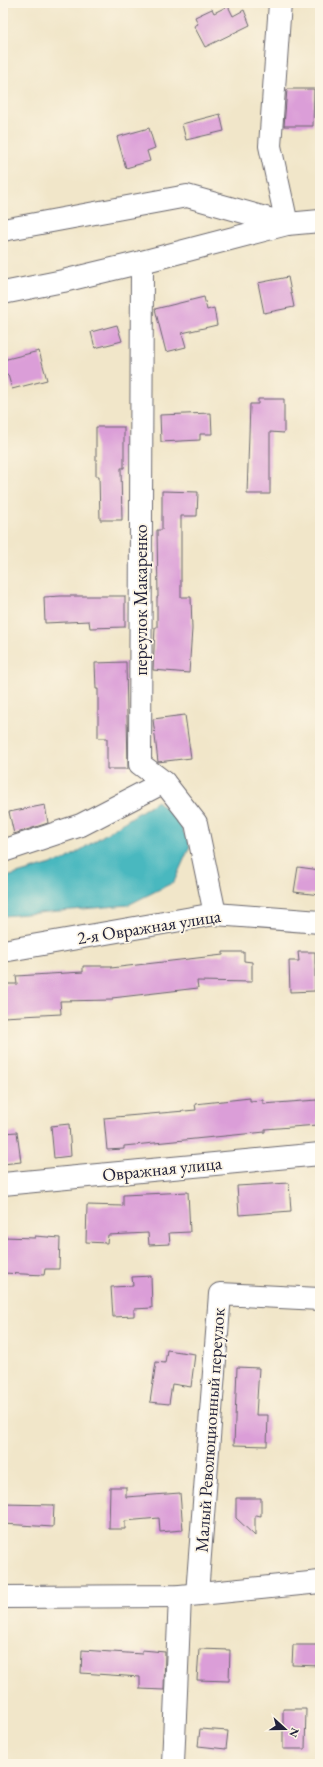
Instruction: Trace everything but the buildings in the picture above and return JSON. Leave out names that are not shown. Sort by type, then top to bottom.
[{"type":"street","points":[[280,3],[270,146],[287,224]]},
{"type":"street","points":[[3,230],[187,196],[287,224]]},
{"type":"street","points":[[3,293],[63,281],[142,262],[287,224],[320,221]]},
{"type":"street","name":"переулок Макаренко","points":[[142,262],[140,764],[164,782],[196,822],[215,914]]},
{"type":"street","points":[[3,851],[81,825],[164,782]]},
{"type":"street","name":"2-я Овражная улица","points":[[3,951],[215,914],[320,922]]},
{"type":"street","name":"Овражная улица","points":[[3,1184],[320,1154]]},
{"type":"street","name":"Малый Революционный переулок","points":[[189,1595],[220,1294],[320,1298]]},
{"type":"street","points":[[3,1597],[189,1595],[320,1582]]},
{"type":"street","points":[[173,1764],[189,1595]]},
{"type":"water","points":[[157,801],[178,820],[190,846],[174,882],[128,905],[3,916],[3,878],[65,860]]}]
